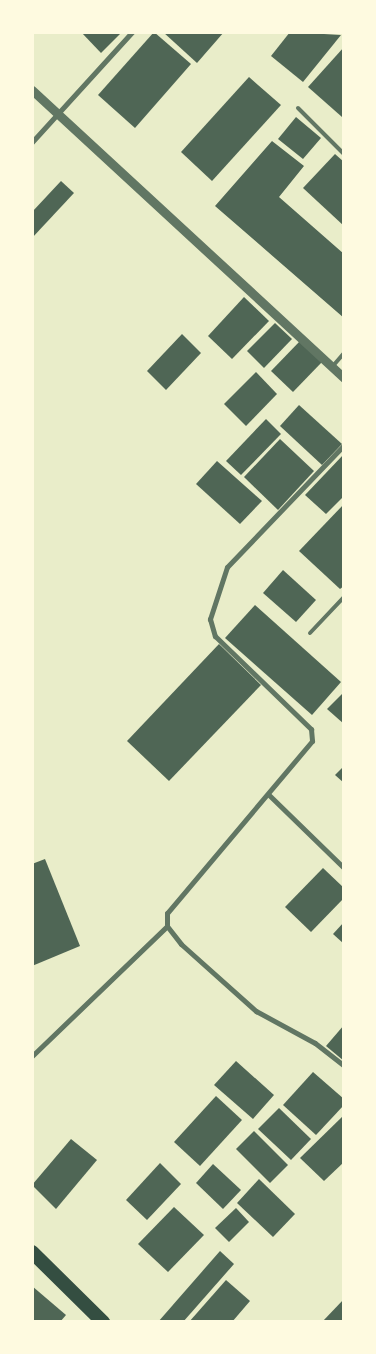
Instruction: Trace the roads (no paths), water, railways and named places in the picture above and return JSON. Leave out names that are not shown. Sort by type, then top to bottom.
[{"type":"highway","points":[[32,1252],[103,1322]]},
{"type":"street","points":[[32,142],[60,117],[132,32]]},
{"type":"street","points":[[32,90],[344,378]]},
{"type":"street","points":[[32,1056],[167,926],[167,914],[269,795],[312,741],[311,729],[216,636],[210,619],[227,567],[344,445]]},
{"type":"street","points":[[269,795],[344,868]]},
{"type":"street","points":[[167,926],[256,1011],[315,1043],[344,1066]]},
{"type":"lane","points":[[298,108],[344,154]]},
{"type":"lane","points":[[332,367],[344,353]]},
{"type":"lane","points":[[310,633],[344,596]]}]
